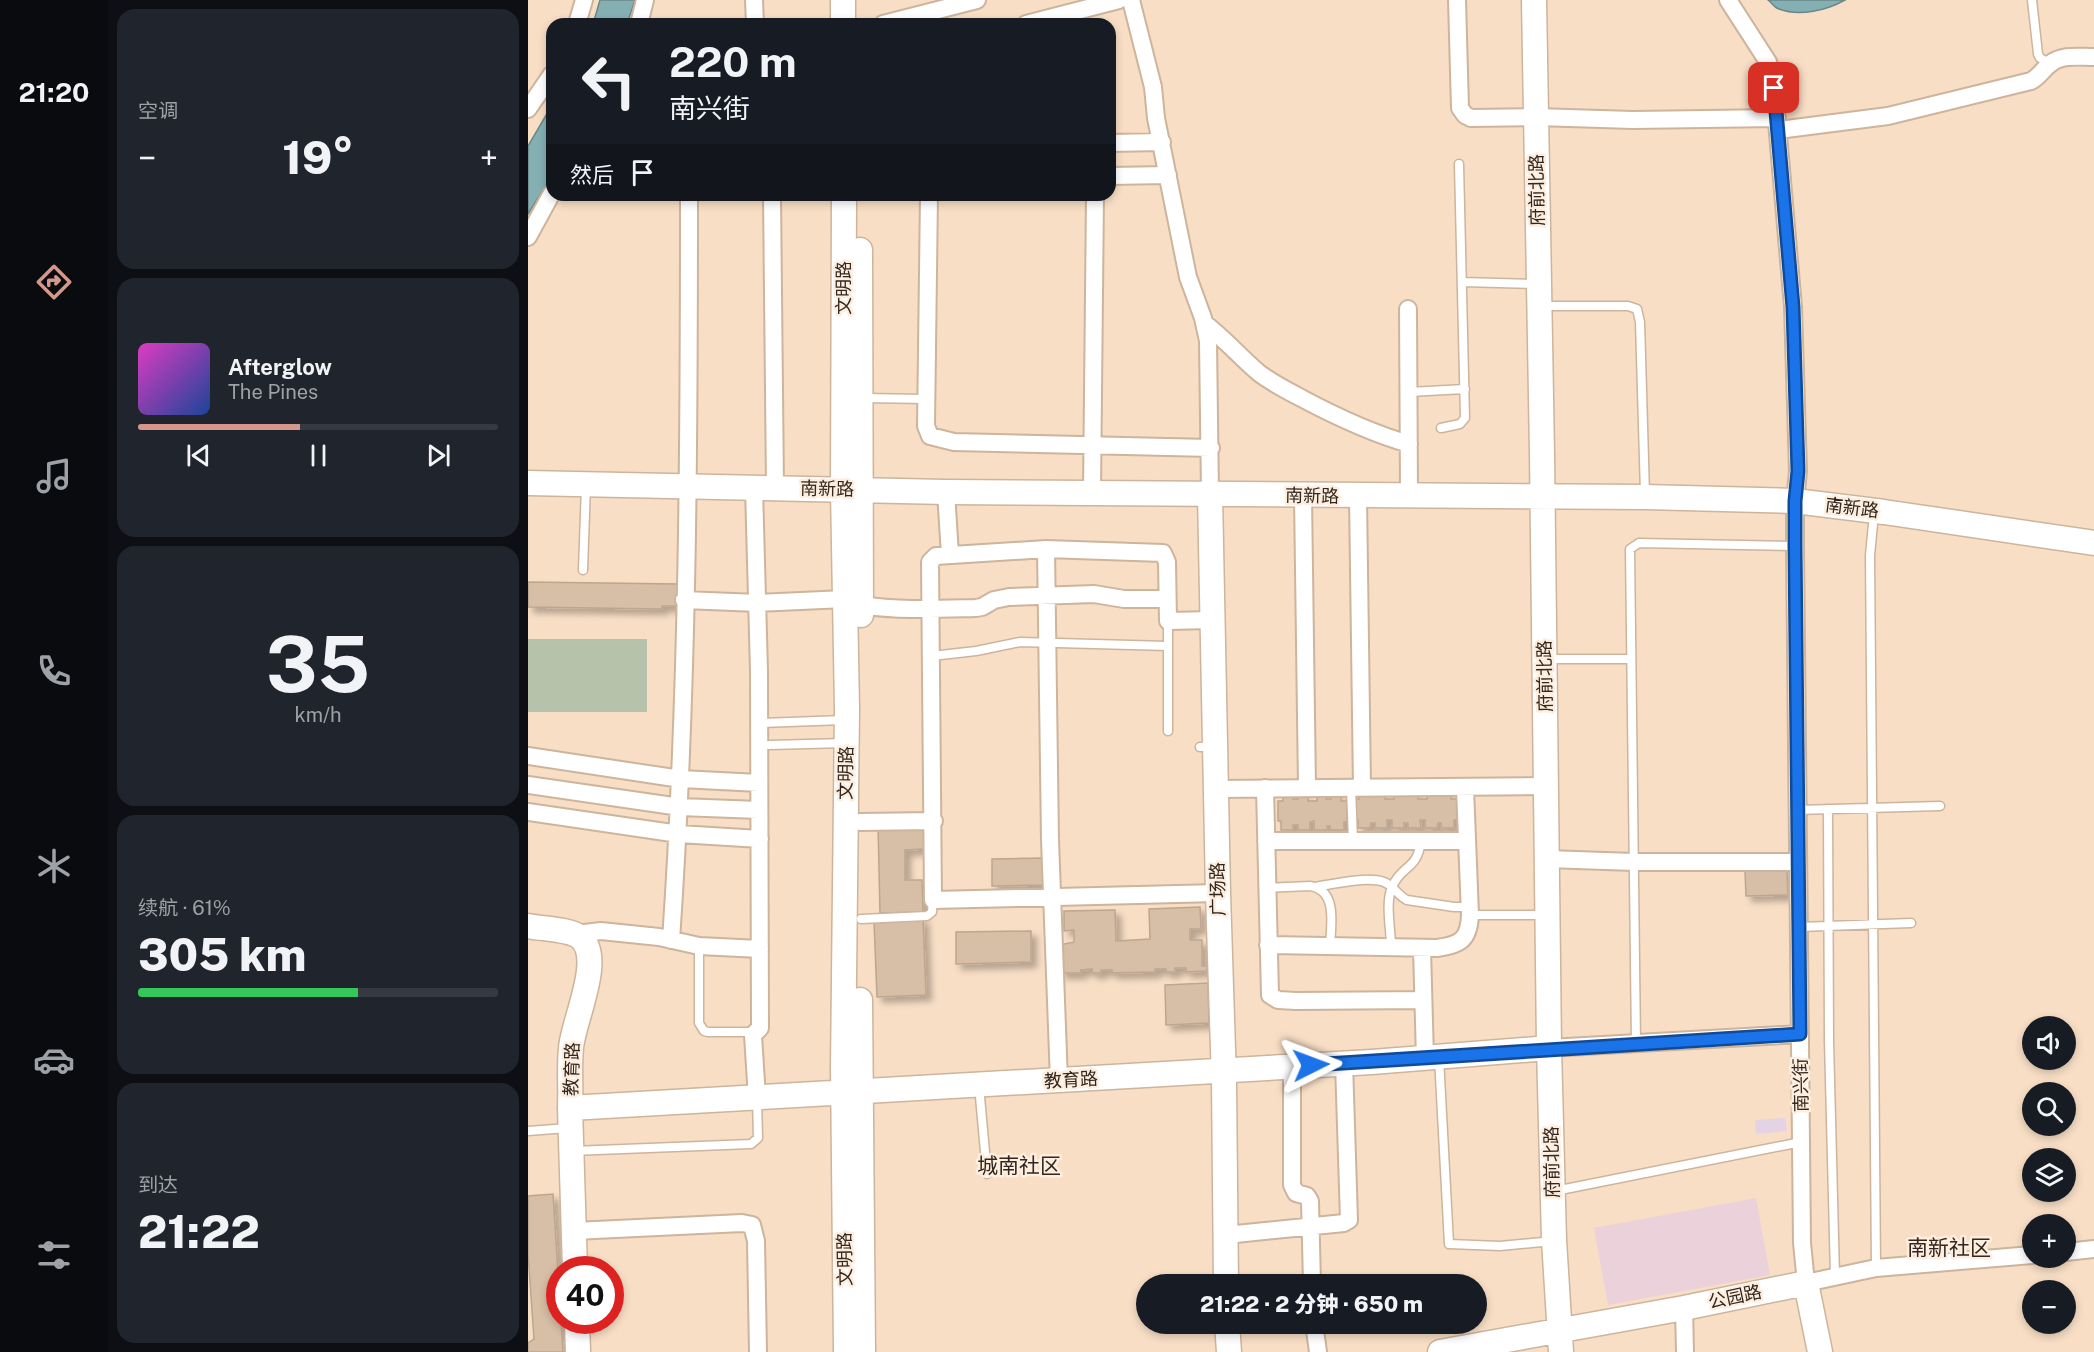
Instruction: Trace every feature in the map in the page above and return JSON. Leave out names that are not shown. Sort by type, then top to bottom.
[{"type":"street","points":[[580,18],[584,0]]},
{"type":"street","points":[[640,18],[645,0]]},
{"type":"street","points":[[754,0],[755,18]]},
{"type":"street","points":[[843,0],[843,18]]},
{"type":"street","points":[[859,18],[860,0]]},
{"type":"street","points":[[906,18],[977,0]]},
{"type":"street","points":[[1049,18],[1119,0]]},
{"type":"street","points":[[1131,0],[1153,87],[1188,277],[1204,323],[1210,359],[1210,494]]},
{"type":"street","points":[[1457,0],[1462,112],[1471,118],[1536,117],[1778,124],[1888,116],[2035,79],[2050,63],[2066,57],[2094,57]]},
{"type":"street","name":"府前北路","points":[[1534,0],[1546,859],[1554,1240],[1559,1341]]},
{"type":"street","name":"南兴街","points":[[1728,0],[1768,62],[1772,73],[1793,307],[1798,454],[1795,546],[1802,1242],[1806,1283]]},
{"type":"street","points":[[528,109],[546,83]]},
{"type":"street","points":[[1116,143],[1162,142]]},
{"type":"street","points":[[1116,176],[1168,175]]},
{"type":"street","points":[[528,237],[548,201]]},
{"type":"street","points":[[671,940],[681,779],[689,412],[689,201]]},
{"type":"street","points":[[757,1098],[753,1035],[760,1028],[758,603],[765,488],[772,201]]},
{"type":"street","name":"文明路","points":[[844,201],[861,919],[852,1093],[846,1352]]},
{"type":"street","name":"文明路","points":[[852,490],[861,398],[860,201]]},
{"type":"street","points":[[929,201],[926,429],[930,436],[954,442],[1210,448]]},
{"type":"street","points":[[1092,492],[1095,201]]},
{"type":"street","points":[[1408,309],[1409,495]]},
{"type":"street","points":[[1204,323],[1259,373],[1287,390],[1380,436],[1409,444]]},
{"type":"street","name":"南新路","points":[[528,483],[946,492],[1645,497],[1795,501],[1874,510],[2094,543]]},
{"type":"street","points":[[946,492],[950,555]]},
{"type":"street","name":"广场路","points":[[1210,494],[1213,620],[1207,746],[1217,789],[1213,826],[1218,893],[1224,1071],[1226,1274]]},
{"type":"street","points":[[1303,495],[1307,788]]},
{"type":"street","points":[[1356,788],[1358,496]]},
{"type":"street","points":[[1046,549],[1052,896],[1059,1081]]},
{"type":"street","points":[[1213,620],[1168,621],[1167,562],[1163,553],[1046,549],[950,555],[934,557],[930,562],[933,900],[1218,893]]},
{"type":"street","points":[[684,600],[758,603],[853,602],[877,608],[931,609],[976,608],[1001,598],[1046,595],[1094,594],[1124,599],[1167,599]]},
{"type":"street","name":"文明路","points":[[853,602],[847,731],[852,1093],[863,1352]]},
{"type":"street","points":[[528,756],[681,779],[759,783]]},
{"type":"street","points":[[528,785],[680,807],[759,810]]},
{"type":"street","points":[[1217,789],[1546,786]]},
{"type":"street","points":[[1265,788],[1268,991],[1273,998],[1296,1001],[1423,1000]]},
{"type":"street","points":[[1268,945],[1437,948],[1459,943],[1469,930],[1470,911],[1465,788]]},
{"type":"street","points":[[528,812],[679,834],[760,839]]},
{"type":"street","points":[[860,822],[933,821]]},
{"type":"street","points":[[1266,841],[1467,841]]},
{"type":"street","points":[[1546,859],[1634,862],[1798,862]]},
{"type":"street","points":[[528,926],[576,934],[601,931],[659,937],[699,946],[760,949]]},
{"type":"street","name":"教育路","points":[[576,934],[586,943],[590,970],[571,1047],[571,1129],[757,1098],[1800,1034]]},
{"type":"street","points":[[1422,948],[1423,1000],[1432,1058]]},
{"type":"street","points":[[1226,1235],[1344,1223],[1349,1220],[1344,1063]]},
{"type":"street","points":[[1292,1066],[1292,1185],[1296,1193],[1309,1199],[1312,1274]]},
{"type":"street","points":[[571,1129],[575,1256]]},
{"type":"street","points":[[574,1232],[742,1222],[752,1225],[756,1241],[758,1352]]},
{"type":"street","points":[[2076,1251],[2094,1249]]},
{"type":"street","name":"公园路","points":[[1440,1352],[1559,1341],[1684,1308],[1876,1268],[2022,1256]]},
{"type":"street","points":[[1806,1283],[1820,1352]]},
{"type":"street","points":[[1684,1308],[1684,1352]]},
{"type":"street","points":[[577,1334],[578,1352]]},
{"type":"street","points":[[1227,1334],[1228,1352]]},
{"type":"street","points":[[1316,1334],[1318,1352]]},
{"type":"lane","points":[[2032,0],[2038,54],[2040,58],[2050,63]]},
{"type":"lane","points":[[1441,428],[1463,422],[1465,418],[1459,164]]},
{"type":"lane","points":[[1462,282],[1638,309],[1645,497]]},
{"type":"lane","points":[[1409,392],[1465,389]]},
{"type":"lane","points":[[861,398],[926,399]]},
{"type":"lane","points":[[583,570],[585,484]]},
{"type":"lane","points":[[1874,510],[1870,555],[1876,1268]]},
{"type":"lane","points":[[1636,1044],[1630,549],[1639,543],[1795,546]]},
{"type":"lane","points":[[1168,621],[1168,731]]},
{"type":"lane","points":[[932,656],[976,651],[1010,643],[1168,645]]},
{"type":"lane","points":[[1544,658],[1630,659]]},
{"type":"lane","points":[[759,723],[847,731]]},
{"type":"lane","points":[[770,745],[847,731]]},
{"type":"lane","points":[[1353,841],[1356,788]]},
{"type":"lane","points":[[1797,810],[1940,806]]},
{"type":"lane","points":[[1828,809],[1829,1041],[1835,1276]]},
{"type":"lane","points":[[1391,947],[1390,897],[1392,888],[1399,875],[1414,863],[1419,854],[1421,841]]},
{"type":"lane","points":[[1266,888],[1315,887],[1381,881],[1401,898],[1407,900],[1470,911],[1548,915]]},
{"type":"lane","points":[[1315,887],[1326,893],[1330,904],[1330,946]]},
{"type":"lane","points":[[861,919],[927,916],[932,912],[933,900]]},
{"type":"lane","points":[[1798,927],[1911,923]]},
{"type":"lane","points":[[699,946],[699,1023],[701,1028],[708,1032],[755,1032]]},
{"type":"lane","points":[[1432,1058],[1449,1244],[1500,1246],[1554,1240]]},
{"type":"lane","points":[[979,1085],[987,1174]]},
{"type":"lane","points":[[528,1131],[571,1129],[751,1144],[758,1137],[757,1098]]},
{"type":"lane","points":[[1553,1191],[1802,1142]]},
{"type":"shaded area","points":[[1785,1118],[1787,1131],[1756,1134],[1755,1120]]},
{"type":"shaded area","points":[[1756,1198],[1770,1275],[1608,1305],[1594,1228]]},
{"type":"green space","points":[[528,639],[647,639],[647,712],[528,712]]},
{"type":"water","points":[[600,0],[635,0],[629,18],[595,18]]},
{"type":"water","points":[[1768,0],[1845,0],[1822,9],[1796,12],[1778,8]]},
{"type":"water","points":[[546,115],[546,186],[528,214],[528,146]]},
{"type":"building","points":[[528,582],[678,584],[678,606],[662,606],[662,609],[528,607]]},
{"type":"building","points":[[1394,793],[1418,793],[1418,799],[1427,799],[1427,794],[1451,793],[1451,799],[1457,799],[1457,820],[1454,820],[1454,828],[1441,828],[1441,823],[1438,823],[1437,828],[1425,828],[1425,820],[1420,820],[1421,828],[1408,828],[1408,823],[1404,823],[1404,828],[1392,828],[1392,820],[1387,820],[1387,828],[1375,828],[1375,823],[1371,823],[1370,828],[1358,828],[1358,820],[1355,820],[1355,799],[1359,799],[1359,794],[1385,794],[1385,799],[1394,799]]},
{"type":"building","points":[[1317,795],[1326,795],[1326,799],[1331,799],[1331,795],[1341,795],[1341,801],[1347,801],[1347,822],[1344,822],[1344,830],[1330,830],[1330,826],[1327,826],[1327,830],[1314,830],[1314,821],[1310,822],[1310,830],[1298,830],[1298,825],[1293,825],[1293,830],[1281,830],[1281,821],[1278,821],[1278,801],[1283,801],[1283,796],[1293,796],[1293,799],[1298,799],[1298,796],[1308,796],[1308,801],[1317,801]]},
{"type":"building","points":[[923,824],[924,849],[905,850],[905,880],[922,880],[923,912],[880,913],[878,825]]},
{"type":"building","points":[[1043,858],[1044,885],[992,886],[992,859]]},
{"type":"building","points":[[1787,870],[1788,895],[1746,896],[1745,871]]},
{"type":"building","points":[[1200,907],[1201,929],[1190,929],[1190,940],[1202,940],[1202,966],[1207,966],[1207,971],[1186,972],[1186,968],[1175,968],[1175,972],[1155,969],[1155,972],[1112,973],[1112,970],[1101,970],[1101,973],[1092,973],[1092,969],[1081,970],[1081,973],[1060,973],[1059,945],[1074,942],[1074,930],[1064,931],[1064,911],[1115,910],[1116,941],[1150,939],[1149,909]]},
{"type":"building","points":[[923,918],[926,995],[877,997],[874,921]]},
{"type":"building","points":[[1031,931],[1031,962],[956,964],[956,932]]},
{"type":"building","points":[[1208,983],[1209,1023],[1166,1025],[1165,985]]},
{"type":"building","points":[[553,1194],[557,1256],[546,1256],[546,1334],[562,1334],[563,1352],[528,1352],[528,1343],[534,1339],[528,1253],[528,1196]]},
{"type":"district","name":"城南社区","points":[[1019,1166]]},
{"type":"district","name":"南新社区","points":[[1949,1248]]},
{"type":"route","points":[[1311,1065],[1425,1059],[1550,1048],[1800,1034],[1795,546],[1798,471],[1797,398],[1793,307],[1774,88]]}]
